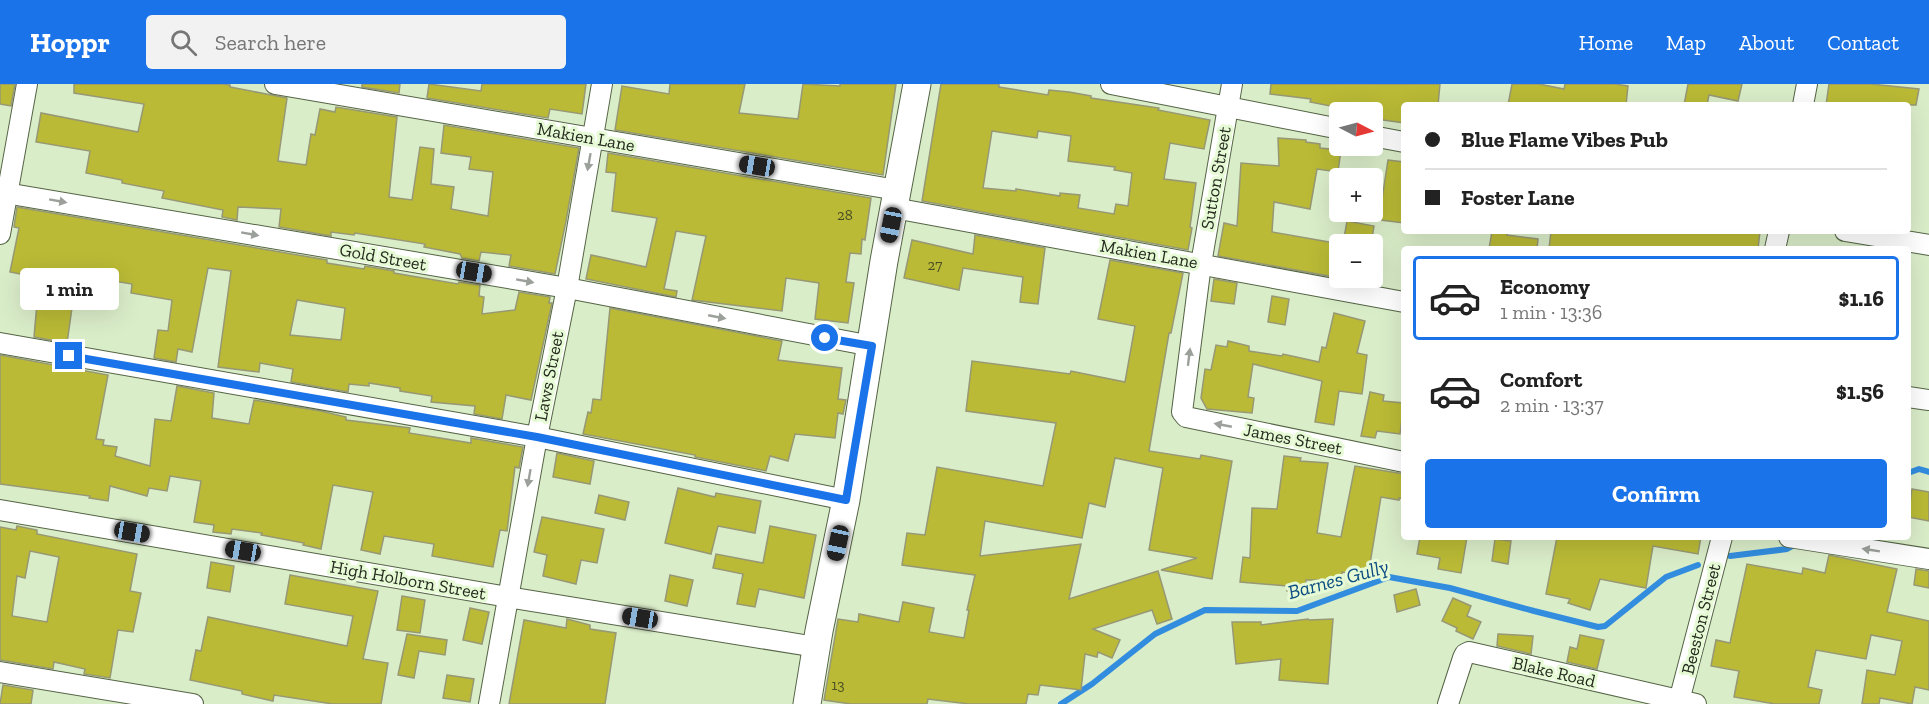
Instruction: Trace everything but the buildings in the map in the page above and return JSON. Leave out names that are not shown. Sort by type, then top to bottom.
[{"type":"main road","points":[[807,704],[816,647],[846,500],[884,261],[917,84]]},
{"type":"street","points":[[0,234],[4,192],[27,84]]},
{"type":"street","name":"Makien Lane","points":[[275,84],[593,138],[1201,264],[1401,301]]},
{"type":"street","name":"Laws Street","points":[[489,704],[537,437],[567,288],[602,84]]},
{"type":"street","points":[[1111,84],[1329,127]]},
{"type":"street","name":"Sutton Street","points":[[1184,415],[1182,412],[1201,264],[1232,84]]},
{"type":"street","points":[[1804,102],[1807,84]]},
{"type":"street","points":[[1383,138],[1401,141]]},
{"type":"street","name":"Gold Street","points":[[4,192],[567,288],[872,346]]},
{"type":"street","points":[[1863,234],[1929,245]]},
{"type":"street","points":[[0,343],[537,437],[846,500]]},
{"type":"street","points":[[1911,397],[1929,400]]},
{"type":"street","name":"James Street","points":[[1184,415],[1401,461]]},
{"type":"street","name":"High Holborn Street","points":[[0,510],[816,647]]},
{"type":"street","name":"Beeston Street","points":[[1688,702],[1721,540]]},
{"type":"street","points":[[1808,540],[1929,559]]},
{"type":"street","name":"Blake Road","points":[[1448,704],[1463,658],[1469,652],[1688,702]]},
{"type":"street","points":[[0,672],[193,704]]},
{"type":"waterway","points":[[1911,472],[1919,469],[1929,472]]},
{"type":"waterway","name":"Barnes Gully","points":[[1730,556],[1787,549],[1796,544]]},
{"type":"waterway","name":"Barnes Gully","points":[[1061,704],[1092,684],[1155,634],[1205,610],[1297,611],[1389,577],[1450,588],[1598,627],[1605,626],[1666,577],[1698,565]]},
{"type":"route","points":[[69,356],[537,437],[846,500],[872,346],[825,338]]}]
